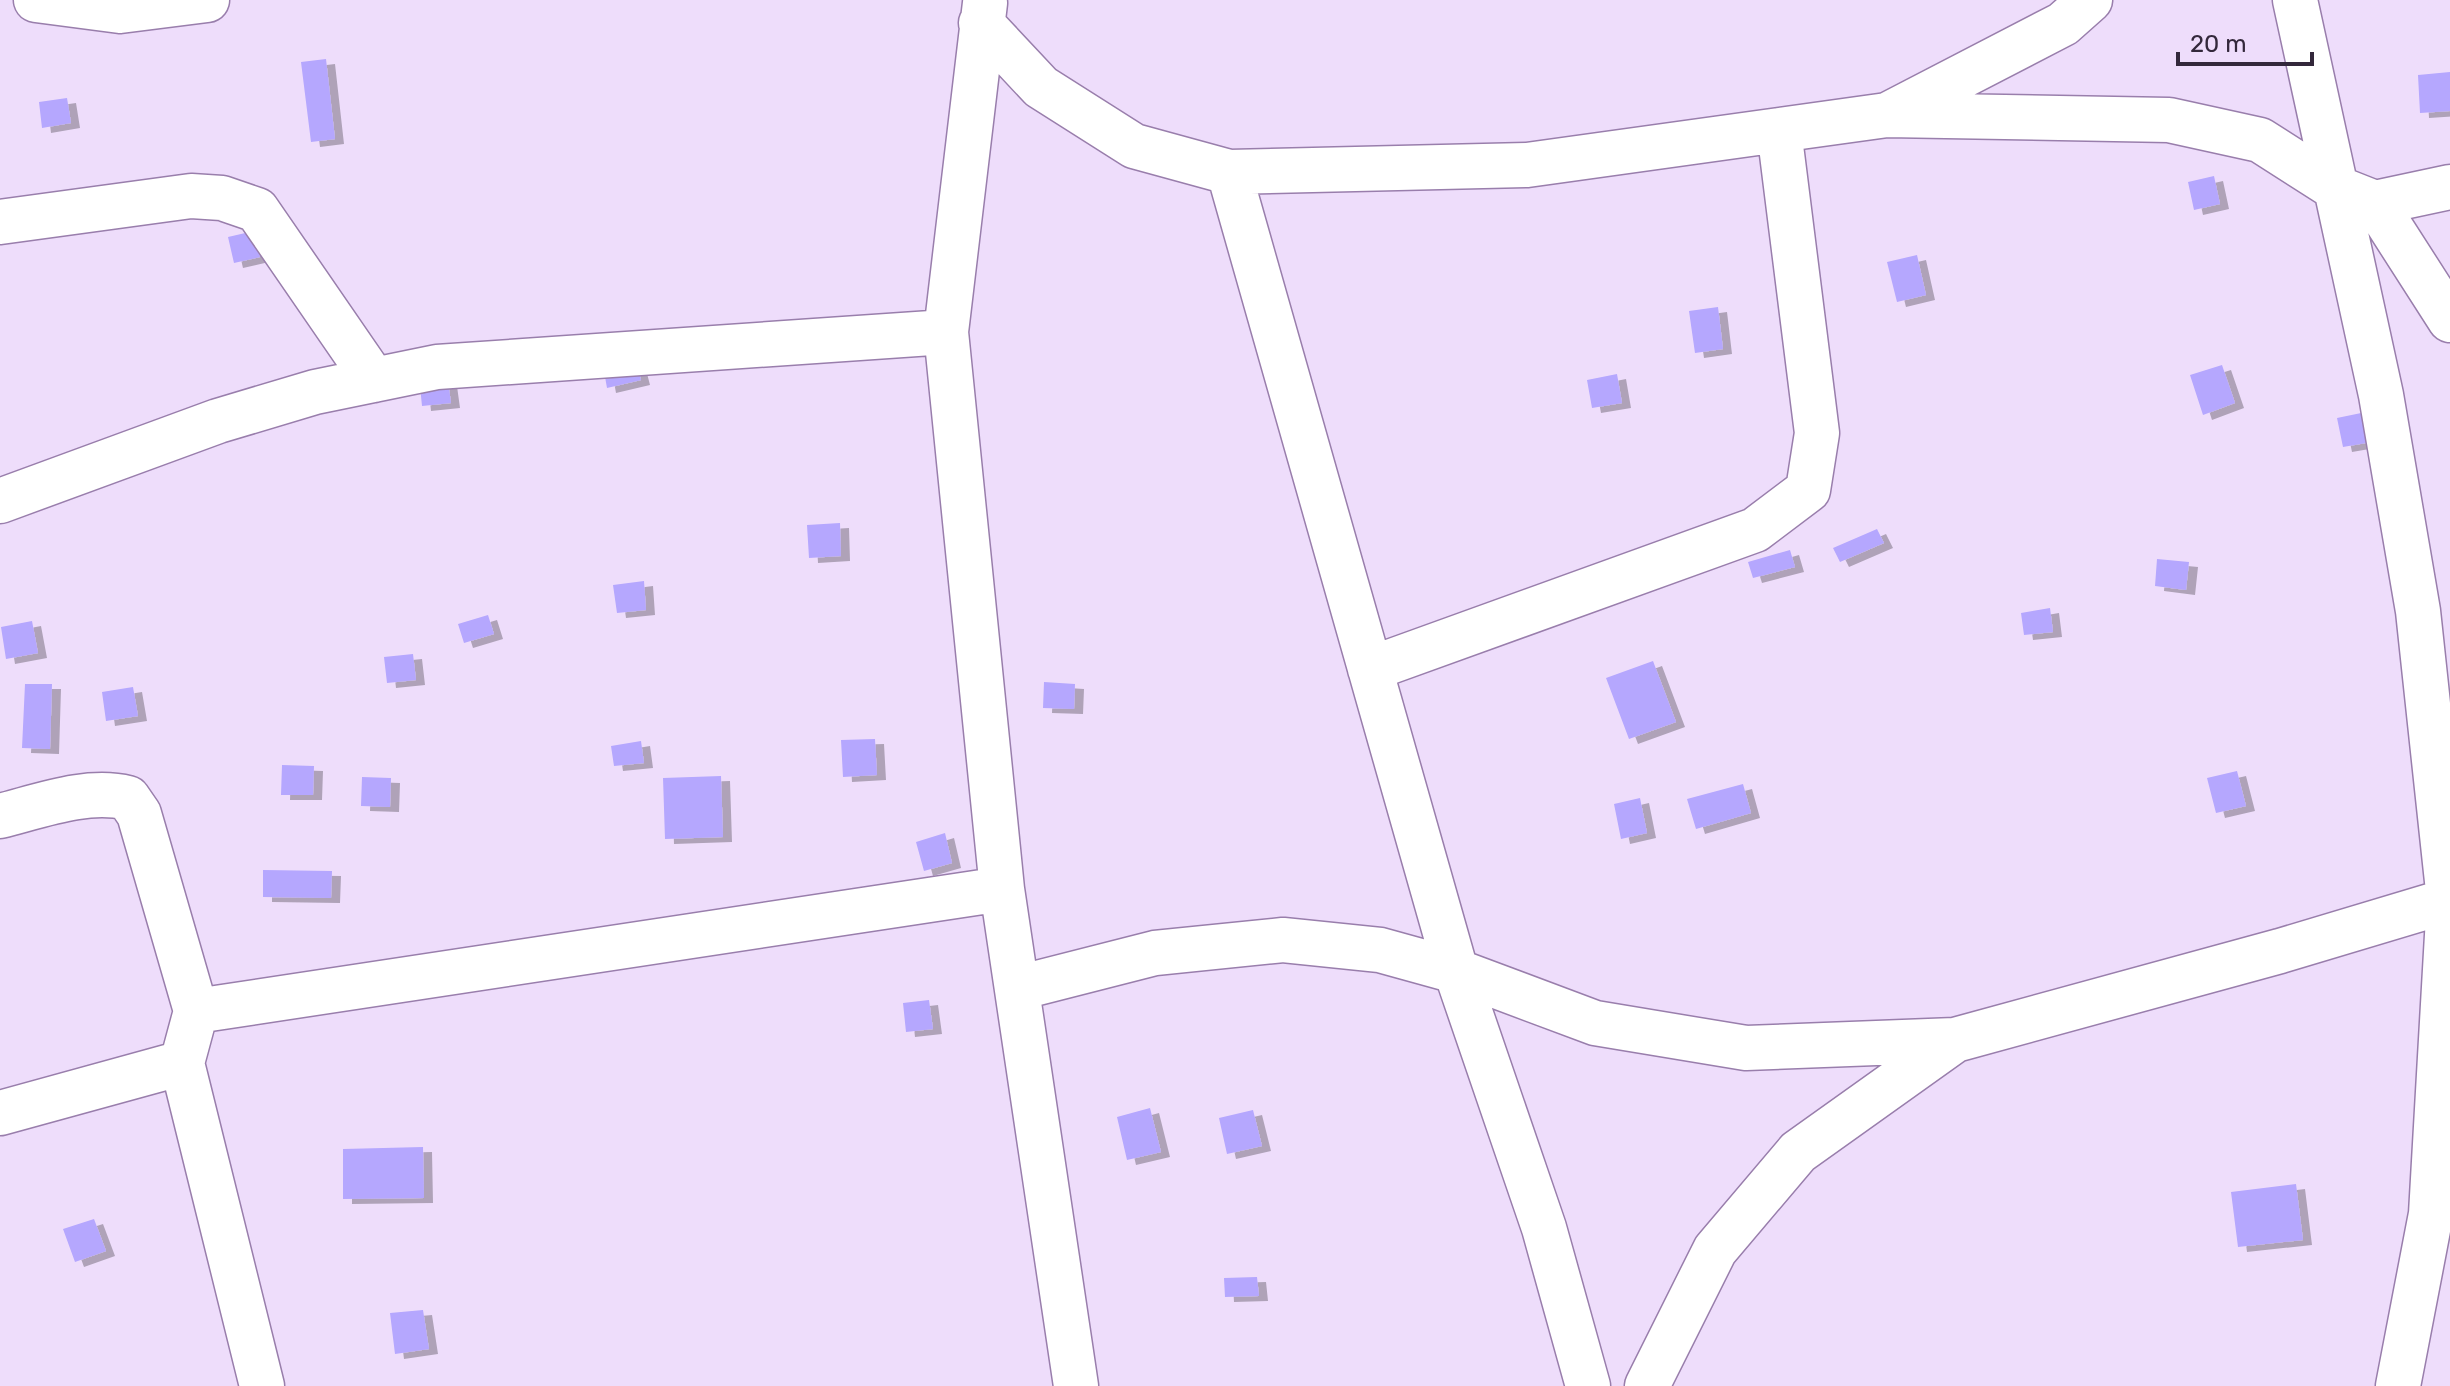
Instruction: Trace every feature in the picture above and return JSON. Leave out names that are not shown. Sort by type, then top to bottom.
[{"type":"street","points":[[36,0],[120,11],[207,0]]},
{"type":"street","points":[[1887,115],[2063,24],[2090,0]]},
{"type":"street","points":[[2295,0],[2332,186],[2381,395],[2418,611],[2449,900],[2431,1214],[2398,1386]]},
{"type":"street","points":[[983,12],[1041,87],[1134,146],[1229,172],[1527,165],[1887,115],[2169,120],[2260,140],[2332,186],[2375,203],[2450,187]]},
{"type":"street","points":[[983,12],[946,332],[1002,889],[1076,1386]]},
{"type":"street","points":[[1370,669],[1755,530],[1808,490],[1817,433],[1779,130]]},
{"type":"street","points":[[1229,172],[1456,971],[1544,1228],[1588,1386]]},
{"type":"street","points":[[0,222],[191,196],[222,198],[257,210],[374,380]]},
{"type":"street","points":[[2375,203],[2450,320]]},
{"type":"street","points":[[0,501],[218,421],[315,392],[437,367],[946,332]]},
{"type":"street","points":[[0,816],[63,801],[111,794],[128,798],[139,814],[196,1011],[182,1063],[262,1386]]},
{"type":"street","points":[[196,1011],[1002,889]]},
{"type":"street","points":[[1018,988],[1155,953],[1283,940],[1380,950],[1456,971],[1595,1023],[1746,1048],[1955,1040],[2280,951],[2449,900]]},
{"type":"street","points":[[1647,1386],[1715,1250],[1798,1152],[1955,1040]]},
{"type":"street","points":[[0,1113],[182,1063]]},
{"type":"building","points":[[326,59],[335,139],[311,142],[301,62]]},
{"type":"building","points":[[2450,72],[2450,111],[2420,113],[2418,75]]},
{"type":"building","points":[[67,98],[71,123],[42,128],[39,102]]},
{"type":"building","points":[[2214,176],[2220,204],[2194,210],[2188,182]]},
{"type":"building","points":[[254,231],[260,257],[234,263],[228,237]]},
{"type":"building","points":[[1917,255],[1926,295],[1897,302],[1887,262]]},
{"type":"building","points":[[1718,307],[1723,349],[1695,353],[1689,311]]},
{"type":"building","points":[[634,353],[641,380],[607,388],[602,360]]},
{"type":"building","points":[[2222,365],[2235,403],[2203,415],[2190,375]]},
{"type":"building","points":[[447,374],[451,403],[422,406],[419,376]]},
{"type":"building","points":[[1617,374],[1622,403],[1592,408],[1587,380]]},
{"type":"building","points":[[2366,412],[2372,442],[2343,447],[2337,418]]},
{"type":"building","points":[[840,523],[841,556],[809,558],[807,525]]},
{"type":"building","points":[[1877,529],[1884,543],[1840,562],[1833,548]]},
{"type":"building","points":[[1790,550],[1795,567],[1753,578],[1748,562]]},
{"type":"building","points":[[2157,559],[2189,562],[2186,590],[2155,586]]},
{"type":"building","points":[[644,581],[646,610],[617,613],[613,585]]},
{"type":"building","points":[[2050,608],[2053,632],[2024,635],[2021,613]]},
{"type":"building","points":[[488,615],[494,634],[464,643],[458,624]]},
{"type":"building","points":[[32,621],[38,653],[6,659],[1,627]]},
{"type":"building","points":[[413,654],[416,680],[387,683],[384,657]]},
{"type":"building","points":[[1653,661],[1676,722],[1629,739],[1606,678]]},
{"type":"building","points":[[1044,682],[1075,684],[1074,709],[1043,708]]},
{"type":"building","points":[[25,684],[52,684],[50,749],[22,748]]},
{"type":"building","points":[[133,687],[138,716],[106,721],[102,692]]},
{"type":"building","points":[[875,739],[877,775],[843,777],[841,740]]},
{"type":"building","points":[[641,741],[644,763],[614,766],[611,746]]},
{"type":"building","points":[[282,765],[314,766],[313,795],[281,795]]},
{"type":"building","points":[[2237,771],[2246,806],[2216,813],[2207,778]]},
{"type":"building","points":[[721,776],[723,837],[665,839],[663,778]]},
{"type":"building","points":[[362,777],[391,778],[390,807],[361,806]]},
{"type":"building","points":[[1743,784],[1751,813],[1696,829],[1687,799]]},
{"type":"building","points":[[1640,798],[1647,833],[1621,839],[1614,804]]},
{"type":"building","points":[[945,833],[952,863],[924,871],[916,842]]},
{"type":"building","points":[[263,870],[332,871],[331,898],[263,897]]},
{"type":"building","points":[[929,1000],[933,1029],[906,1032],[903,1003]]},
{"type":"building","points":[[1150,1108],[1161,1152],[1127,1160],[1117,1117]]},
{"type":"building","points":[[1253,1110],[1262,1146],[1227,1154],[1219,1118]]},
{"type":"building","points":[[423,1147],[424,1198],[343,1199],[343,1149]]},
{"type":"building","points":[[2296,1184],[2303,1240],[2238,1247],[2231,1192]]},
{"type":"building","points":[[94,1219],[106,1251],[75,1262],[63,1229]]},
{"type":"building","points":[[1257,1277],[1259,1296],[1225,1297],[1224,1278]]},
{"type":"building","points":[[423,1310],[429,1349],[395,1354],[390,1313]]}]
